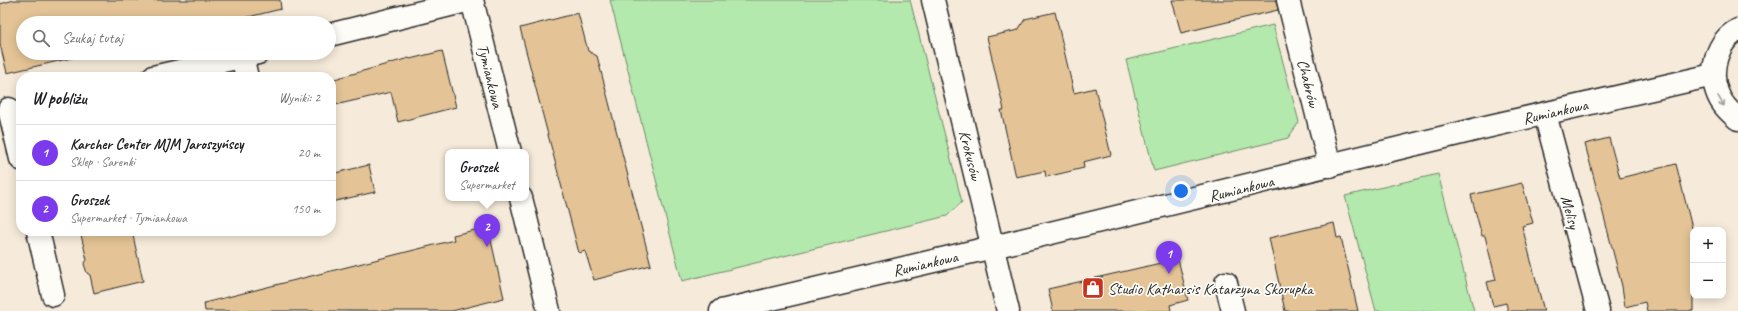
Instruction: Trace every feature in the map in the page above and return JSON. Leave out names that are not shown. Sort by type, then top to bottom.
[{"type":"street","points":[[336,33],[471,0]]},
{"type":"street","name":"Tymiankowa","points":[[471,0],[509,149]]},
{"type":"street","name":"Krokusów","points":[[933,0],[1008,311]]},
{"type":"street","name":"Chabrów","points":[[1288,0],[1330,166]]},
{"type":"street","points":[[1738,30],[1723,43],[1716,58],[1713,75],[1717,93],[1726,109],[1738,118]]},
{"type":"street","points":[[185,72],[249,62]]},
{"type":"street","name":"Rumiankowa","points":[[721,311],[1713,75]]},
{"type":"street","points":[[10,109],[16,136]]},
{"type":"street","name":"Melisy","points":[[1545,114],[1598,311]]},
{"type":"street","points":[[522,201],[549,311]]},
{"type":"street","points":[[39,236],[53,295]]},
{"type":"street","points":[[1226,283],[1232,311]]},
{"type":"green space","points":[[610,0],[910,0],[962,202],[947,216],[682,281]]},
{"type":"green space","points":[[1273,25],[1299,122],[1288,138],[1154,171],[1126,60]]},
{"type":"green space","points":[[1438,174],[1474,311],[1376,311],[1345,196]]},
{"type":"building","points":[[14,0],[280,0],[281,9],[252,16],[16,16],[16,60],[63,60],[7,73],[0,44],[0,4]]},
{"type":"building","points":[[1172,0],[1276,0],[1278,10],[1181,33]]},
{"type":"building","points":[[1055,12],[1074,93],[1095,88],[1111,155],[1083,162],[1084,168],[1046,177],[1045,171],[1016,177],[1001,110],[1004,110],[987,37],[1018,30],[1025,19]]},
{"type":"building","points":[[578,13],[588,51],[597,56],[651,265],[594,280],[585,251],[579,253],[520,28]]},
{"type":"building","points":[[442,51],[456,107],[398,122],[391,92],[336,105],[336,79],[409,58]]},
{"type":"building","points":[[1609,138],[1620,178],[1676,164],[1692,227],[1690,227],[1690,299],[1693,299],[1693,311],[1647,311],[1645,302],[1625,307],[1622,286],[1585,144]]},
{"type":"building","points":[[369,165],[375,192],[336,201],[336,173]]},
{"type":"building","points":[[1522,183],[1533,223],[1522,226],[1544,311],[1508,311],[1506,303],[1493,306],[1487,282],[1496,280],[1485,236],[1482,236],[1471,195]]},
{"type":"building","points":[[1334,223],[1337,238],[1341,237],[1358,311],[1285,311],[1269,238]]},
{"type":"building","points":[[488,227],[504,298],[452,311],[205,311],[204,303],[454,240],[453,235]]},
{"type":"building","points":[[81,236],[133,236],[143,281],[94,293],[90,275],[87,273],[84,264],[87,260]]},
{"type":"building","points":[[1178,259],[1188,300],[1170,305],[1171,311],[1053,311],[1048,289]]},
{"type":"place","name":"Groszek","points":[[487,247]]},
{"type":"place","name":"Karcher Center MJM Jaroszyńscy","points":[[1169,274]]},
{"type":"place","name":"Studio Katharsis Katarzyna Skorupka","points":[[1093,288]]}]
